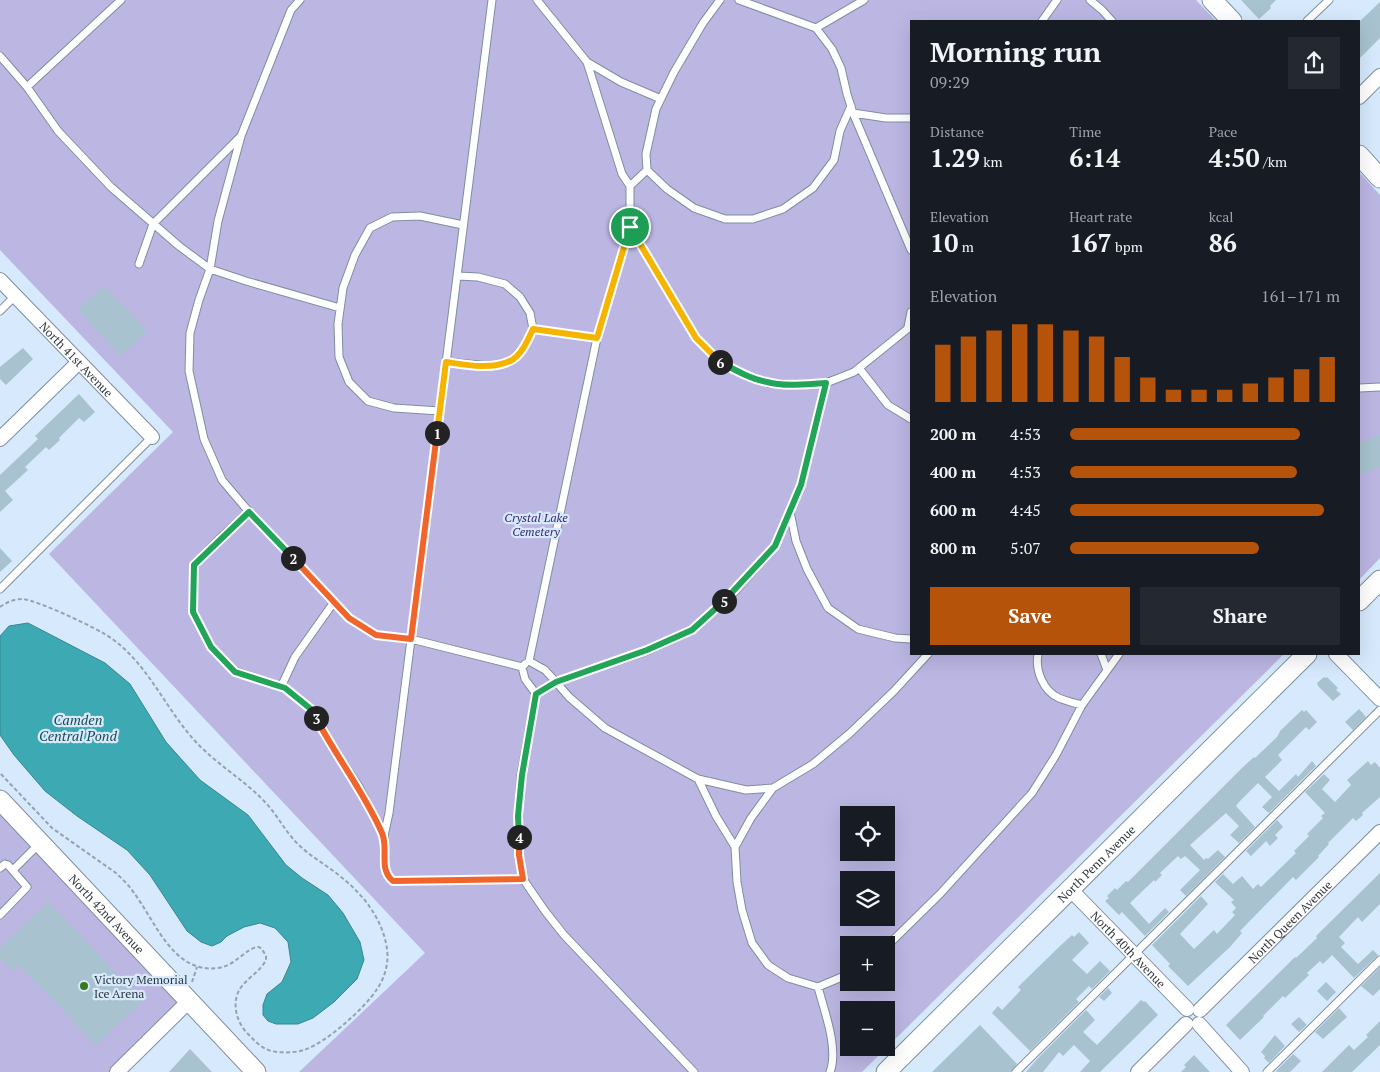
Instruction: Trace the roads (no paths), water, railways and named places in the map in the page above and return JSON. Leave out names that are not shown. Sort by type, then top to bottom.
[{"type":"main road","points":[[1212,0],[1231,20]]},
{"type":"main road","points":[[1360,156],[1380,178]]},
{"type":"main road","points":[[1360,600],[1380,580]]},
{"type":"main road","name":"North Penn Avenue","points":[[886,1072],[1306,655]]},
{"type":"main road","name":"North 42nd Avenue","points":[[0,800],[40,843],[189,993],[252,1071]]},
{"type":"street","points":[[1360,96],[1380,76]]},
{"type":"street","name":"North 41st Avenue","points":[[0,280],[152,437]]},
{"type":"street","points":[[0,439],[79,362]]},
{"type":"street","points":[[1337,655],[1380,700]]},
{"type":"street","name":"North Queen Avenue","points":[[1138,1072],[1380,832]]},
{"type":"street","name":"North 40th Avenue","points":[[1070,889],[1193,1017],[1242,1072]]},
{"type":"street","points":[[117,1072],[189,993]]},
{"type":"lane","points":[[27,87],[121,0]]},
{"type":"lane","points":[[300,0],[291,10],[241,136],[218,221],[210,269],[198,300],[190,334],[189,371],[204,439],[222,480],[249,512],[349,618],[376,635],[411,639],[522,667]]},
{"type":"lane","points":[[492,0],[389,813],[384,836],[385,870],[387,876],[393,881],[523,879]]},
{"type":"lane","points":[[537,0],[587,62],[621,82],[661,99]]},
{"type":"lane","points":[[720,0],[702,23],[674,72],[656,109],[646,154],[647,170],[667,189],[694,208],[726,219],[753,219],[782,209],[813,188],[834,160],[840,131],[852,109]]},
{"type":"lane","points":[[739,0],[749,2],[763,10],[816,28],[832,49],[841,68],[852,109],[910,248]]},
{"type":"lane","points":[[816,28],[864,0]]},
{"type":"lane","points":[[1043,20],[1057,0]]},
{"type":"lane","points":[[1090,0],[1111,20]]},
{"type":"lane","points":[[1308,20],[1329,0]]},
{"type":"lane","points":[[0,56],[27,87],[58,131],[111,187],[179,246],[210,269],[340,308]]},
{"type":"lane","points":[[522,667],[529,661],[597,338],[630,227],[630,186],[622,174],[587,62]]},
{"type":"lane","points":[[852,109],[886,118],[910,118]]},
{"type":"lane","points":[[139,264],[153,224],[241,136]]},
{"type":"lane","points":[[630,186],[647,170]]},
{"type":"lane","points":[[440,412],[394,408],[368,401],[349,382],[339,357],[338,324],[340,308],[343,288],[354,255],[370,228],[392,217],[420,216],[464,225]]},
{"type":"lane","points":[[630,227],[696,338],[718,361],[741,373],[768,382],[794,385],[826,383],[854,372],[910,326]]},
{"type":"lane","points":[[446,362],[491,366],[511,361],[525,346],[533,329],[530,313],[520,297],[505,284],[478,277],[457,276]]},
{"type":"lane","points":[[0,311],[15,296]]},
{"type":"lane","points":[[533,329],[597,338]]},
{"type":"lane","points":[[859,368],[888,405],[910,419]]},
{"type":"lane","points":[[536,694],[556,682],[647,650],[692,630],[730,597],[775,546],[801,485],[826,383]]},
{"type":"lane","points":[[1360,388],[1380,387]]},
{"type":"lane","points":[[0,589],[152,437]]},
{"type":"lane","points":[[790,511],[807,569],[828,608],[858,629],[895,638],[910,639]]},
{"type":"lane","points":[[249,512],[194,565],[193,612],[211,647],[235,672],[285,688],[312,710],[329,742],[359,787],[384,836]]},
{"type":"lane","points":[[281,687],[295,658],[334,602]]},
{"type":"lane","points":[[735,847],[751,818],[773,788],[813,764],[849,734],[927,655]]},
{"type":"lane","points":[[1038,655],[1037,660],[1042,682],[1057,698],[1082,705]]},
{"type":"lane","points":[[1101,655],[1107,670]]},
{"type":"lane","points":[[895,939],[940,894],[1032,793],[1056,755],[1082,705],[1118,655]]},
{"type":"lane","points":[[529,661],[545,670],[569,697],[605,728],[698,779],[746,790],[773,788]]},
{"type":"lane","points":[[522,667],[524,679],[536,694],[522,775],[518,816],[519,855],[523,879],[564,935],[694,1072]]},
{"type":"lane","points":[[1016,1072],[1380,710]]},
{"type":"lane","points":[[698,779],[716,816],[735,847],[737,882],[742,910],[752,943],[768,964],[788,978],[818,987],[840,978]]},
{"type":"lane","points":[[13,870],[40,843]]},
{"type":"lane","points":[[0,868],[5,864],[27,886],[0,915]]},
{"type":"lane","points":[[1267,1072],[1380,960]]},
{"type":"lane","points":[[818,987],[830,1029],[833,1064],[830,1072]]},
{"type":"water","name":"Camden Central Pond","points":[[28,623],[105,663],[130,684],[166,742],[200,780],[248,815],[286,865],[328,895],[343,913],[360,942],[364,960],[357,979],[334,1002],[313,1018],[298,1024],[276,1024],[268,1021],[263,1015],[263,1005],[267,994],[282,982],[291,962],[288,942],[275,928],[260,923],[244,927],[212,946],[201,942],[187,931],[150,875],[127,850],[77,816],[45,791],[14,755],[0,735],[0,636],[9,626]]},
{"type":"place","name":"Victory Memorial Ice Arena","points":[[84,986]]},
{"type":"park label","name":"Crystal Lake Cemetery","points":[[536,524]]}]
